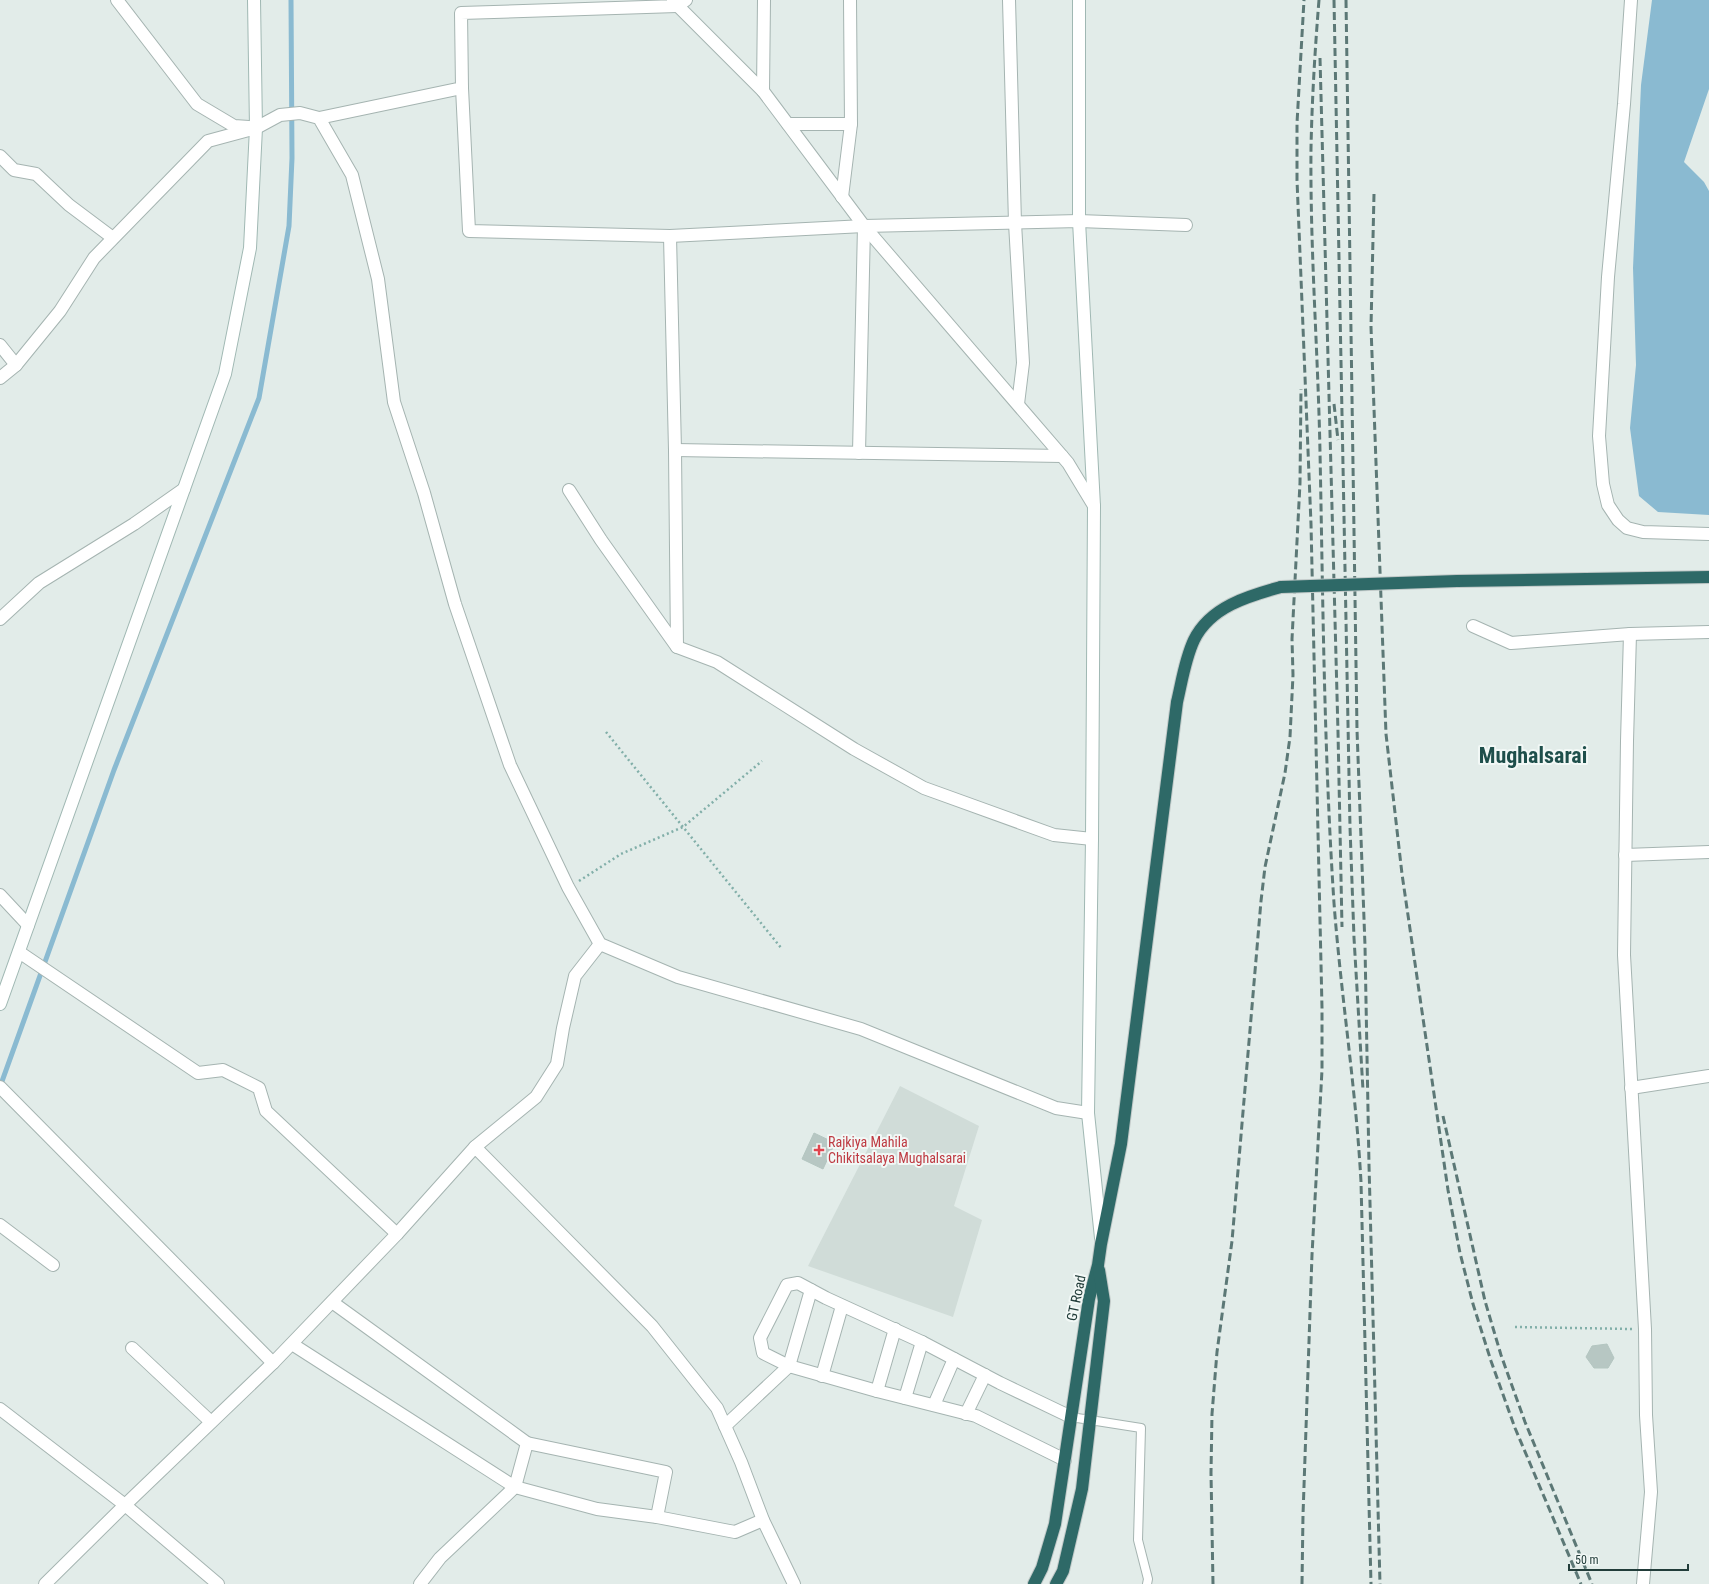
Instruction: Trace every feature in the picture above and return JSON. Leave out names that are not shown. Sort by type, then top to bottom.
[{"type":"highway","points":[[1098,1265],[1121,1144],[1177,702],[1184,669],[1194,639],[1211,618],[1230,604],[1252,595],[1281,587],[1457,581],[1709,577]]},
{"type":"highway","name":"GT Road","points":[[1034,1584],[1042,1568],[1055,1524],[1089,1299],[1098,1265]]},
{"type":"highway","name":"GT Road","points":[[1056,1584],[1063,1570],[1082,1489],[1104,1301],[1098,1265]]},
{"type":"street","points":[[117,0],[197,104],[234,126],[256,128]]},
{"type":"street","points":[[0,1004],[225,374],[250,248],[256,128],[254,0]]},
{"type":"street","points":[[764,0],[764,91]]},
{"type":"street","points":[[842,197],[851,124],[850,0]]},
{"type":"street","points":[[1009,0],[1015,223],[1023,363],[1018,404]]},
{"type":"street","points":[[1079,0],[1079,221],[1094,506],[1092,839],[1088,1113],[1101,1244]]},
{"type":"street","points":[[1631,0],[1624,104],[1607,293],[1599,436],[1603,484],[1608,505],[1618,520],[1627,528],[1642,532],[1709,534]]},
{"type":"street","points":[[1094,506],[1062,456],[864,226],[764,91],[678,2],[461,14],[462,88],[470,231],[670,236],[864,226],[1079,221],[1186,226]]},
{"type":"street","points":[[0,378],[16,365],[60,311],[94,258],[208,141],[256,128],[280,115],[299,113],[318,118],[462,88]]},
{"type":"street","points":[[318,118],[352,175],[378,279],[394,402],[424,493],[455,604],[510,765],[568,887],[600,944],[678,977],[861,1029],[1056,1108],[1088,1113]]},
{"type":"street","points":[[788,124],[851,124]]},
{"type":"street","points":[[0,156],[14,170],[36,174],[69,205],[114,238]]},
{"type":"street","points":[[859,453],[864,226]]},
{"type":"street","points":[[670,236],[675,450],[677,647]]},
{"type":"street","points":[[0,345],[16,365]]},
{"type":"street","points":[[675,450],[1062,456]]},
{"type":"street","points":[[0,619],[39,583],[134,524],[184,489]]},
{"type":"street","points":[[569,490],[601,540],[677,647],[717,662],[854,749],[924,788],[1054,835],[1092,839]]},
{"type":"street","points":[[1473,626],[1511,643],[1630,634],[1709,632]]},
{"type":"street","points":[[1630,634],[1626,741],[1624,955],[1645,1329],[1646,1415],[1651,1492],[1642,1584]]},
{"type":"street","points":[[1625,854],[1709,852]]},
{"type":"street","points":[[0,895],[28,925]]},
{"type":"street","points":[[45,1584],[125,1505],[274,1363],[397,1234],[475,1147],[536,1097],[557,1064],[563,1028],[575,976],[600,944]]},
{"type":"street","points":[[19,952],[198,1073],[223,1070],[259,1088],[266,1111],[397,1234]]},
{"type":"street","points":[[1631,1088],[1709,1076]]},
{"type":"street","points":[[3,1089],[274,1363]]},
{"type":"street","points":[[475,1147],[652,1326],[717,1408],[741,1462],[763,1520],[794,1584]]},
{"type":"street","points":[[0,1225],[54,1265]]},
{"type":"street","points":[[1065,1460],[976,1416],[877,1391],[789,1366],[763,1353],[760,1338],[787,1285],[798,1283],[842,1306],[922,1342],[985,1375],[1072,1417]]},
{"type":"street","points":[[725,1426],[789,1366],[811,1290]]},
{"type":"street","points":[[332,1302],[527,1444],[666,1472],[657,1517]]},
{"type":"street","points":[[822,1376],[842,1306]]},
{"type":"street","points":[[877,1391],[895,1329]]},
{"type":"street","points":[[905,1398],[922,1342]]},
{"type":"street","points":[[292,1344],[515,1488],[597,1509],[657,1517],[735,1532],[763,1520]]},
{"type":"street","points":[[132,1348],[212,1422]]},
{"type":"street","points":[[934,1406],[954,1359]]},
{"type":"street","points":[[966,1414],[985,1375]]},
{"type":"street","points":[[0,1409],[125,1505],[218,1584]]},
{"type":"street","points":[[420,1584],[440,1558],[515,1488],[527,1444]]},
{"type":"lane","points":[[1072,1417],[1141,1428],[1138,1540],[1148,1579],[1147,1584]]},
{"type":"path","points":[[606,732],[782,949]]},
{"type":"path","points":[[568,887],[621,854],[683,827],[762,761]]},
{"type":"path","points":[[1515,1327],[1645,1329]]},
{"type":"shaded area","points":[[900,1086],[979,1126],[954,1206],[982,1220],[953,1317],[808,1266]]},
{"type":"water","points":[[1652,0],[1709,0],[1709,89],[1684,162],[1704,182],[1709,191],[1709,515],[1658,512],[1639,496],[1630,428],[1636,365],[1633,268],[1641,85]]},
{"type":"building","points":[[814,1133],[835,1143],[823,1169],[802,1159]]},
{"type":"building","points":[[1607,1344],[1614,1358],[1608,1368],[1594,1368],[1586,1357],[1592,1346]]},
{"type":"waterway","points":[[0,1087],[114,770],[259,398],[289,226],[292,158],[291,0]]},
{"type":"railway","points":[[1302,1584],[1312,1255],[1322,1070],[1322,1008],[1311,524],[1297,180],[1297,123],[1304,0]]},
{"type":"railway","points":[[1319,0],[1312,111],[1311,186],[1319,414],[1326,734],[1334,903],[1340,973],[1356,1112],[1361,1182],[1371,1584]]},
{"type":"railway","points":[[1334,0],[1350,827],[1354,938],[1363,1090]]},
{"type":"railway","points":[[1346,0],[1357,730],[1365,946],[1380,1584]]},
{"type":"railway","points":[[1320,58],[1342,927]]},
{"type":"railway","points":[[1374,194],[1371,327],[1386,734],[1402,874],[1448,1190],[1460,1253],[1473,1304],[1491,1361],[1515,1428],[1581,1584]]},
{"type":"railway","points":[[1213,1584],[1211,1473],[1212,1414],[1217,1352],[1232,1241],[1265,867],[1285,773],[1290,737],[1293,675],[1292,639],[1300,483],[1301,389]]},
{"type":"railway","points":[[1334,404],[1338,440]]},
{"type":"railway","points":[[1443,1116],[1485,1301],[1501,1355],[1525,1422],[1592,1584]]},
{"type":"place","name":"Rajkiya Mahila Chikitsalaya Mughalsarai","points":[[819,1150]]},
{"type":"district","name":"Mughalsarai","points":[[1533,755]]}]
